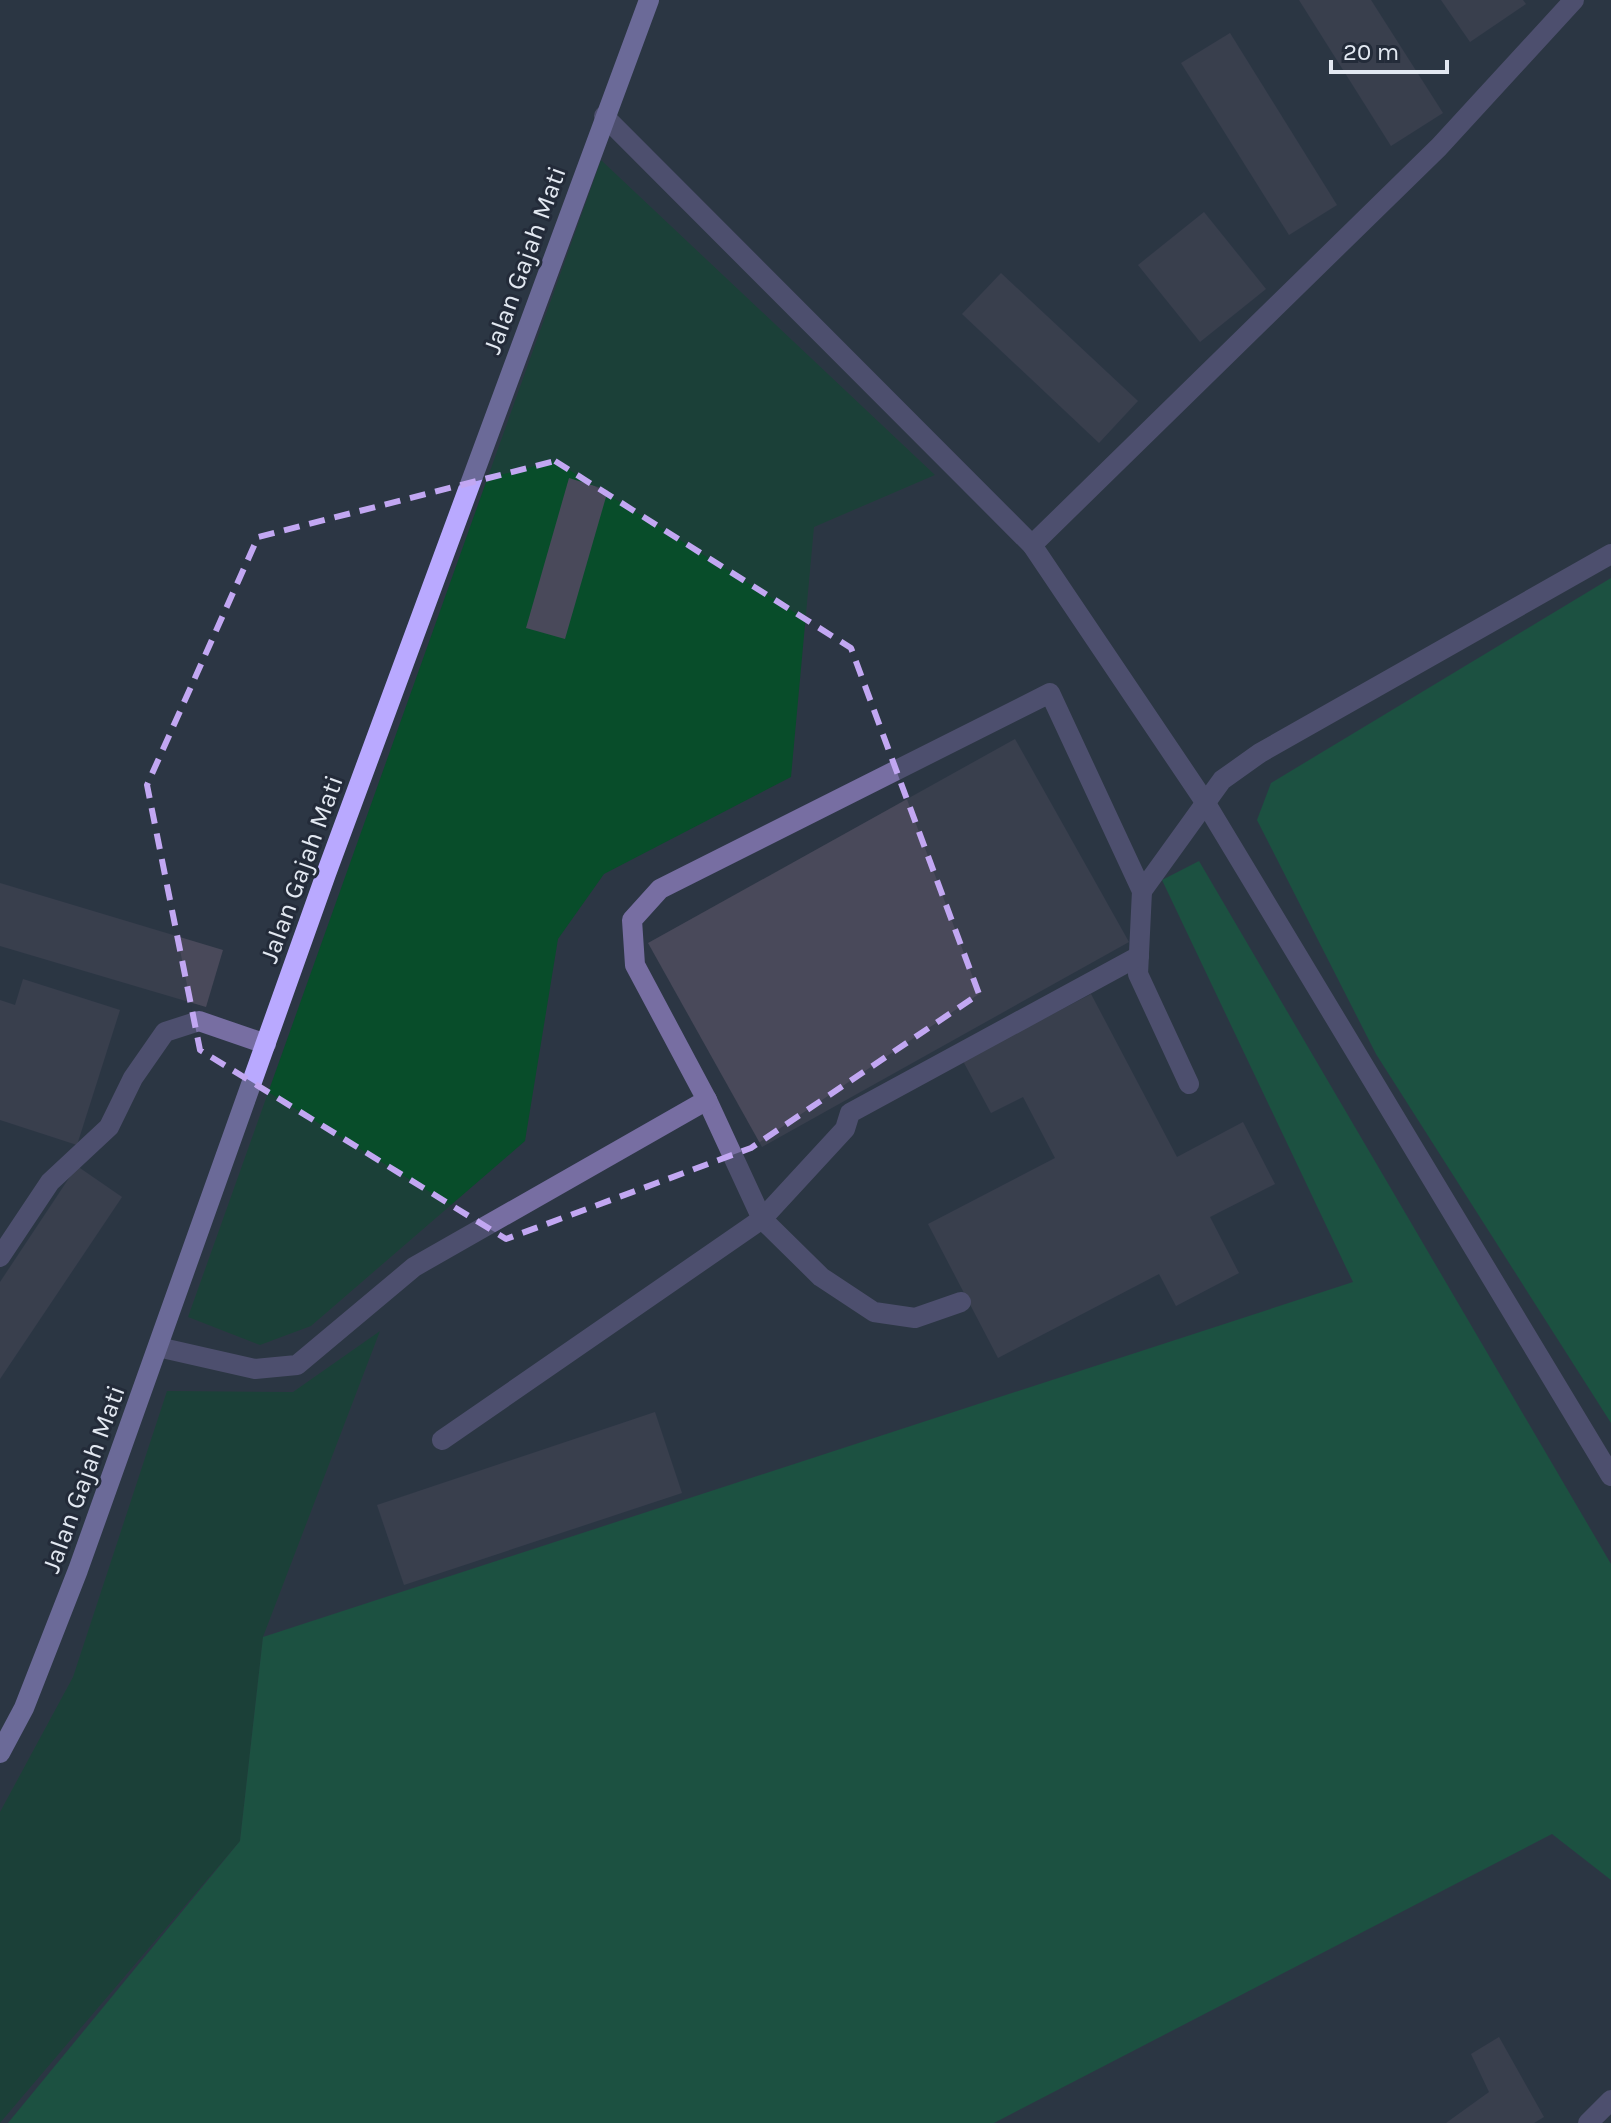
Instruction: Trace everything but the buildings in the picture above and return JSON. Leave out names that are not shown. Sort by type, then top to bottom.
[{"type":"main road","name":"Jalan Gajah Mati","points":[[0,1753],[35,1681],[604,116],[649,0]]},
{"type":"lane","points":[[1032,545],[1439,147],[1574,0]]},
{"type":"lane","points":[[604,116],[1032,545],[1205,802],[1611,1476]]},
{"type":"lane","points":[[1142,891],[1222,780],[1260,753],[1611,554]]},
{"type":"lane","points":[[961,1302],[915,1318],[874,1312],[821,1277],[762,1219],[707,1100],[635,965],[632,920],[660,889],[1050,693],[1142,891],[1138,974],[1189,1084]]},
{"type":"lane","points":[[442,1440],[762,1219],[845,1129],[850,1113],[1139,956]]},
{"type":"lane","points":[[0,1257],[50,1182],[109,1127],[133,1078],[165,1032],[199,1021],[266,1044]]},
{"type":"lane","points":[[158,1347],[255,1369],[297,1365],[414,1267],[707,1100]]},
{"type":"lane","points":[[1588,2123],[1611,2100]]},
{"type":"highlighted area","points":[[555,461],[851,648],[979,994],[751,1148],[506,1239],[200,1050],[147,785],[258,537]]},
{"type":"green space","points":[[601,160],[935,475],[814,527],[791,777],[604,874],[558,939],[525,1141],[311,1326],[260,1345],[188,1317]]},
{"type":"green space","points":[[1611,578],[1611,1423],[1376,1054],[1257,820],[1271,783]]},
{"type":"green space","points":[[1199,861],[1611,1564],[1611,1880],[1552,1834],[994,2123],[8,2123],[240,1841],[263,1637],[1353,1282],[1162,880]]},
{"type":"green space","points":[[380,1331],[263,1637],[240,1841],[0,2123],[0,1812],[73,1677],[167,1391],[293,1392]]}]
